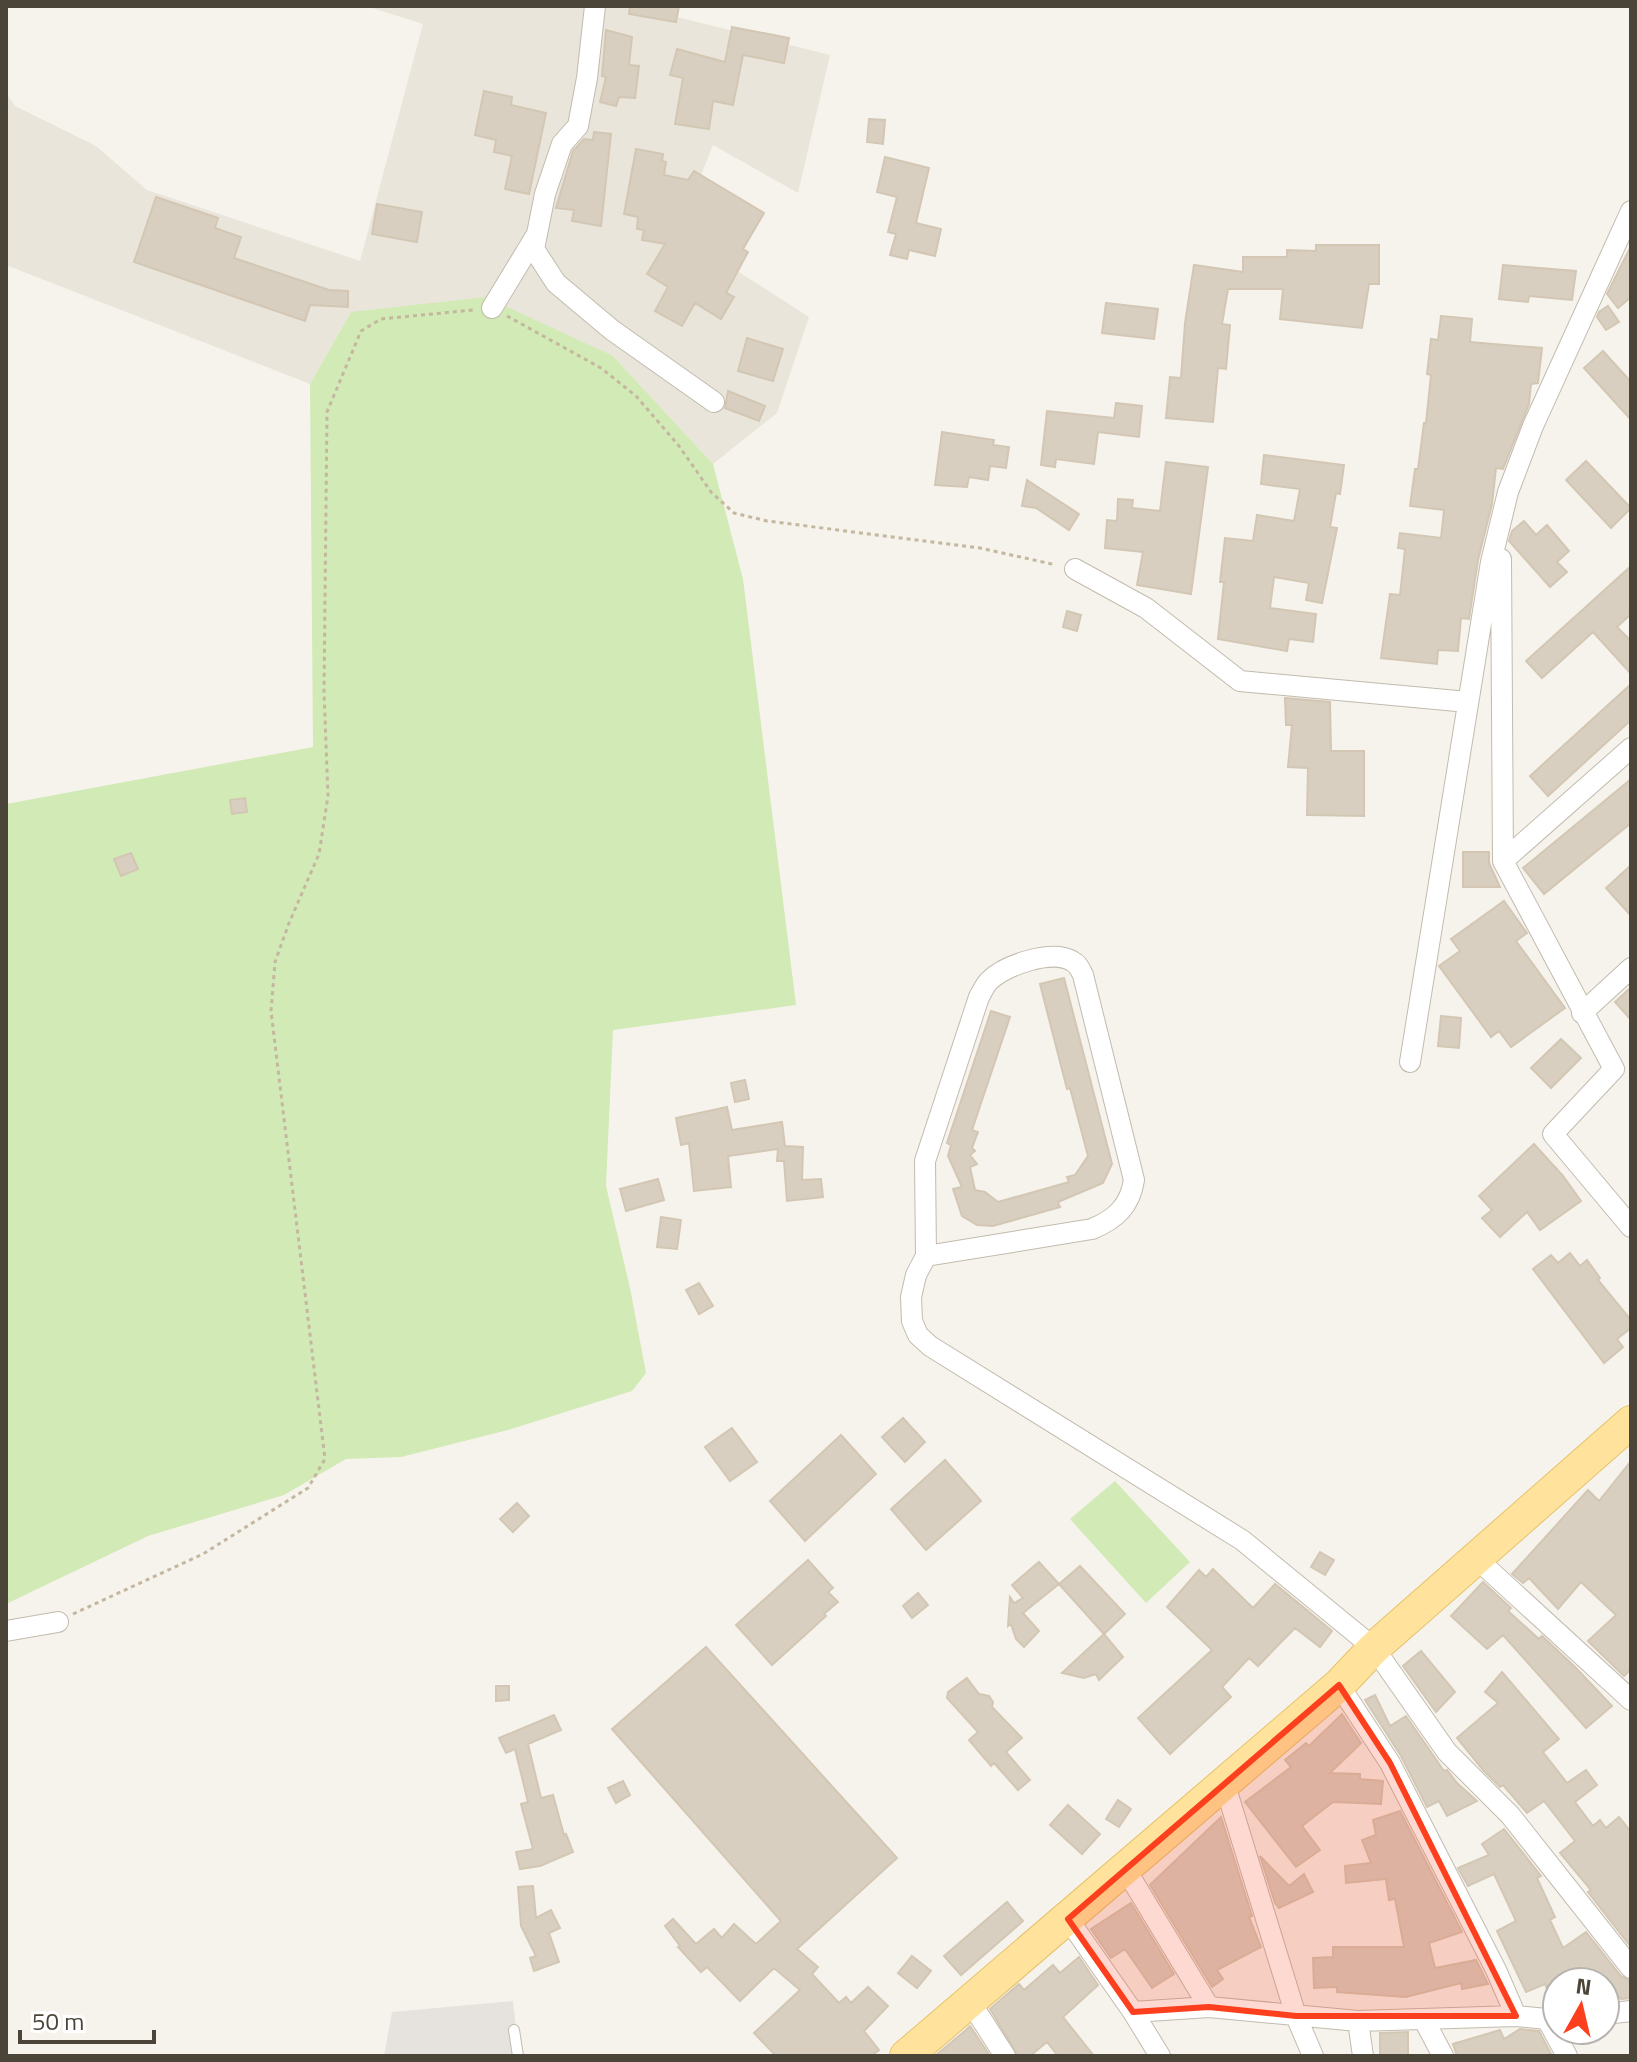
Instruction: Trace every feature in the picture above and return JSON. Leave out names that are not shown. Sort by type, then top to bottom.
[{"type":"main road","points":[[906,2056],[1339,1685],[1374,1648],[1631,1422]]},
{"type":"street","points":[[595,6],[578,126],[562,144],[545,194],[534,249],[556,283],[612,330],[714,402]]},
{"type":"street","points":[[1410,1062],[1491,562],[1508,492],[1533,426],[1631,211]]},
{"type":"street","points":[[492,308],[537,234]]},
{"type":"street","points":[[1500,523],[1503,861],[1614,1069],[1553,1134],[1631,1227]]},
{"type":"street","points":[[1075,569],[1146,608],[1240,681],[1468,702]]},
{"type":"street","points":[[1503,861],[1631,748]]},
{"type":"street","points":[[926,1256],[1092,1229],[1123,1210],[1131,1197],[1134,1180],[1083,975],[1076,963],[1069,959],[1058,956],[1015,965],[989,981],[979,997],[925,1161],[926,1256],[916,1275],[911,1297],[912,1321],[918,1335],[930,1346],[1242,1540],[1374,1648],[1447,1752],[1510,1815],[1631,1968]]},
{"type":"street","points":[[1582,1013],[1631,968]]},
{"type":"street","points":[[1477,1559],[1631,1700]]},
{"type":"street","points":[[6,1631],[58,1622]]},
{"type":"street","points":[[1339,1685],[1390,1763],[1496,1970],[1516,2016]]},
{"type":"street","points":[[1224,1782],[1296,2016],[1313,2056]]},
{"type":"street","points":[[1126,1870],[1209,2007]]},
{"type":"street","points":[[1068,1919],[1160,2056]]},
{"type":"street","points":[[969,2000],[1005,2056]]},
{"type":"street","points":[[1133,2012],[1209,2007],[1358,2021],[1516,2016],[1541,2019]]},
{"type":"street","points":[[1424,2020],[1443,2056]]},
{"type":"street","points":[[1358,2021],[1363,2056]]},
{"type":"lane","points":[[514,2030],[518,2056]]},
{"type":"path","points":[[58,1622],[216,1546],[308,1488],[325,1459],[271,1011],[275,962],[319,854],[328,796],[324,692],[327,412],[361,331],[381,319],[492,308],[601,368],[636,396],[679,446],[711,492],[734,513],[767,521],[980,548],[1075,569]]},
{"type":"highlighted area","points":[[1339,1685],[1390,1763],[1516,2016],[1296,2016],[1209,2007],[1133,2012],[1068,1919]]},
{"type":"shaded area","points":[[366,6],[633,6],[830,55],[798,193],[713,145],[678,233],[809,317],[777,413],[713,464],[613,356],[351,312],[310,384],[6,265],[6,93],[15,106],[96,146],[147,190],[360,261],[423,24]]},
{"type":"shaded area","points":[[513,2001],[519,2056],[384,2056],[392,2012]]},
{"type":"green space","points":[[486,297],[613,356],[713,464],[743,579],[796,1005],[613,1030],[606,1186],[646,1373],[632,1391],[508,1430],[401,1457],[346,1459],[284,1495],[148,1536],[6,1604],[6,804],[313,747],[310,384],[351,312]]},
{"type":"green space","points":[[1115,1481],[1190,1562],[1146,1603],[1070,1519]]},
{"type":"building","points":[[630,6],[679,6],[676,22],[629,14]]},
{"type":"building","points":[[732,27],[789,38],[784,63],[743,55],[733,105],[713,101],[709,129],[675,124],[683,78],[670,75],[677,49],[725,62]]},
{"type":"building","points":[[606,30],[632,37],[629,65],[639,66],[635,98],[619,97],[616,106],[600,102],[606,77],[602,76]]},
{"type":"building","points":[[484,91],[512,97],[511,105],[546,113],[529,194],[505,189],[512,156],[494,152],[496,140],[475,135]]},
{"type":"building","points":[[869,119],[885,120],[883,144],[867,142]]},
{"type":"building","points":[[594,132],[611,134],[601,226],[572,221],[574,210],[556,208],[573,151],[584,139],[593,140]]},
{"type":"building","points":[[636,149],[663,154],[662,161],[666,162],[664,175],[688,180],[694,171],[764,213],[743,249],[748,252],[726,293],[734,297],[721,319],[695,303],[682,326],[655,311],[668,287],[647,274],[665,244],[642,240],[644,230],[637,229],[638,217],[624,214]]},
{"type":"building","points":[[885,157],[929,168],[916,223],[941,229],[935,256],[909,250],[907,259],[890,255],[896,234],[888,232],[897,197],[877,192]]},
{"type":"building","points":[[156,197],[218,218],[215,228],[241,237],[234,258],[329,290],[348,291],[348,307],[310,305],[305,321],[134,262]]},
{"type":"building","points":[[377,204],[422,212],[417,242],[372,234]]},
{"type":"building","points":[[1316,245],[1379,245],[1379,284],[1369,284],[1362,328],[1280,319],[1283,289],[1228,289],[1222,324],[1230,325],[1226,369],[1218,368],[1213,422],[1166,418],[1170,377],[1181,378],[1194,265],[1243,272],[1243,257],[1287,257],[1287,250],[1316,251]]},
{"type":"building","points":[[1631,246],[1631,297],[1618,308],[1607,294]]},
{"type":"building","points":[[1503,265],[1576,271],[1572,300],[1529,296],[1528,302],[1499,299]]},
{"type":"building","points":[[1106,303],[1158,309],[1154,339],[1102,333]]},
{"type":"building","points":[[1608,306],[1619,322],[1606,330],[1597,317]]},
{"type":"building","points":[[1441,316],[1472,319],[1470,342],[1542,348],[1538,383],[1531,384],[1529,404],[1503,469],[1496,468],[1469,619],[1461,618],[1458,651],[1438,650],[1437,664],[1381,658],[1390,594],[1400,595],[1405,549],[1398,548],[1400,533],[1441,538],[1444,510],[1410,506],[1426,423],[1431,339],[1438,340]]},
{"type":"building","points":[[747,338],[783,349],[773,381],[738,371]]},
{"type":"building","points":[[1603,351],[1631,382],[1631,420],[1584,368]]},
{"type":"building","points":[[728,391],[765,406],[759,421],[725,408]]},
{"type":"building","points":[[1116,403],[1142,406],[1139,437],[1098,432],[1094,464],[1056,459],[1055,467],[1041,465],[1047,411],[1114,418]]},
{"type":"building","points":[[942,432],[994,440],[993,445],[1009,447],[1006,468],[990,466],[988,480],[969,477],[967,487],[935,485]]},
{"type":"building","points":[[1264,455],[1344,465],[1340,494],[1336,493],[1330,527],[1337,528],[1322,603],[1306,600],[1309,583],[1274,577],[1270,608],[1316,614],[1313,642],[1289,639],[1287,651],[1218,639],[1225,538],[1253,541],[1257,515],[1294,521],[1300,489],[1261,484]]},
{"type":"building","points":[[1586,461],[1631,508],[1611,528],[1566,480]]},
{"type":"building","points":[[1166,462],[1208,467],[1191,594],[1137,585],[1143,552],[1105,548],[1107,520],[1117,521],[1118,499],[1133,500],[1132,508],[1160,511]]},
{"type":"building","points":[[1027,480],[1079,514],[1069,530],[1036,508],[1022,506]]},
{"type":"building","points":[[1524,521],[1536,535],[1547,525],[1569,551],[1557,562],[1567,572],[1550,587],[1509,541],[1512,531]]},
{"type":"building","points":[[1631,566],[1631,614],[1617,627],[1631,641],[1631,674],[1593,632],[1542,678],[1526,661]]},
{"type":"building","points":[[1067,611],[1081,615],[1077,631],[1063,627]]},
{"type":"building","points":[[1631,684],[1631,720],[1548,796],[1530,776]]},
{"type":"building","points":[[1285,698],[1330,702],[1331,751],[1364,751],[1364,816],[1307,815],[1308,768],[1288,767],[1292,725],[1286,725]]},
{"type":"building","points":[[1631,779],[1631,823],[1544,894],[1523,868]]},
{"type":"building","points":[[245,798],[247,812],[232,814],[230,800]]},
{"type":"building","points":[[1463,852],[1489,852],[1489,863],[1500,887],[1463,887]]},
{"type":"building","points":[[131,853],[138,869],[121,876],[114,859]]},
{"type":"building","points":[[1631,865],[1631,916],[1606,888]]},
{"type":"building","points":[[1504,901],[1527,933],[1516,941],[1565,1008],[1511,1047],[1499,1031],[1491,1037],[1439,966],[1460,951],[1451,939]]},
{"type":"building","points":[[1064,978],[1112,1164],[1103,1183],[1058,1202],[1060,1207],[993,1226],[977,1225],[962,1216],[953,1189],[962,1187],[948,1156],[951,1145],[947,1143],[991,1011],[1010,1017],[972,1130],[978,1132],[972,1148],[975,1151],[970,1155],[977,1164],[970,1167],[975,1190],[985,1192],[998,1202],[1069,1182],[1067,1177],[1075,1175],[1088,1156],[1040,984]]},
{"type":"building","points":[[1631,987],[1631,1020],[1615,1002]]},
{"type":"building","points":[[1441,1016],[1461,1018],[1459,1048],[1438,1046]]},
{"type":"building","points":[[1561,1039],[1581,1058],[1551,1088],[1531,1068]]},
{"type":"building","points":[[745,1080],[749,1099],[735,1102],[731,1083]]},
{"type":"building","points":[[727,1107],[732,1130],[782,1122],[785,1146],[803,1147],[802,1180],[821,1179],[823,1197],[787,1201],[784,1161],[777,1161],[778,1149],[728,1156],[731,1187],[694,1191],[689,1143],[681,1145],[676,1118]]},
{"type":"building","points":[[1534,1144],[1581,1201],[1540,1230],[1527,1212],[1500,1237],[1482,1218],[1492,1210],[1479,1196]]},
{"type":"building","points":[[658,1179],[664,1200],[626,1211],[620,1189]]},
{"type":"building","points":[[661,1217],[681,1220],[677,1249],[657,1247]]},
{"type":"building","points":[[1570,1253],[1580,1266],[1587,1260],[1600,1278],[1598,1280],[1631,1320],[1631,1328],[1617,1339],[1623,1347],[1604,1363],[1533,1269],[1551,1255],[1558,1263]]},
{"type":"building","points":[[699,1283],[713,1306],[699,1314],[686,1290]]},
{"type":"building","points":[[903,1418],[925,1442],[905,1462],[882,1437]]},
{"type":"building","points":[[732,1428],[757,1462],[730,1481],[705,1447]]},
{"type":"building","points":[[841,1435],[876,1474],[805,1541],[770,1501]]},
{"type":"building","points":[[945,1460],[981,1501],[926,1550],[891,1509]]},
{"type":"building","points":[[1631,1461],[1631,1669],[1624,1676],[1588,1641],[1616,1615],[1581,1582],[1558,1609],[1529,1578],[1523,1583],[1512,1574],[1588,1490],[1599,1501]]},
{"type":"building","points":[[517,1503],[529,1516],[513,1532],[500,1519]]},
{"type":"building","points":[[1320,1552],[1334,1560],[1325,1575],[1311,1567]]},
{"type":"building","points":[[808,1560],[833,1588],[828,1592],[838,1602],[772,1665],[736,1625]]},
{"type":"building","points":[[1039,1562],[1059,1584],[1023,1613],[1039,1631],[1024,1647],[1016,1639],[1011,1624],[1008,1626],[1010,1597],[1014,1603],[1023,1598],[1012,1585]]},
{"type":"building","points":[[1080,1566],[1125,1614],[1104,1634],[1059,1584]]},
{"type":"building","points":[[1213,1569],[1253,1608],[1275,1584],[1332,1631],[1320,1647],[1295,1628],[1258,1666],[1249,1658],[1222,1687],[1231,1697],[1170,1754],[1138,1718],[1212,1650],[1167,1607],[1199,1570],[1206,1577]]},
{"type":"building","points":[[1483,1582],[1511,1608],[1508,1611],[1539,1639],[1542,1636],[1612,1706],[1586,1728],[1503,1635],[1487,1649],[1451,1616]]},
{"type":"building","points":[[918,1593],[928,1605],[912,1618],[903,1606]]},
{"type":"building","points":[[1104,1634],[1123,1657],[1099,1680],[1096,1674],[1084,1678],[1062,1673]]},
{"type":"building","points":[[706,1647],[897,1858],[797,1949],[818,1967],[812,1974],[839,2003],[846,1997],[851,2003],[868,1987],[888,2006],[864,2031],[879,2050],[871,2056],[776,2056],[754,2033],[800,1990],[774,1968],[740,2001],[707,1967],[701,1972],[678,1947],[665,1926],[673,1919],[696,1944],[714,1929],[722,1938],[734,1924],[756,1944],[781,1921],[612,1729]]},
{"type":"building","points":[[1421,1651],[1455,1692],[1436,1712],[1403,1666]]},
{"type":"building","points":[[1502,1672],[1559,1739],[1543,1752],[1567,1783],[1586,1770],[1597,1785],[1575,1802],[1593,1826],[1600,1820],[1606,1828],[1619,1817],[1631,1832],[1631,1947],[1588,1892],[1591,1890],[1560,1853],[1575,1841],[1544,1801],[1527,1813],[1503,1785],[1500,1787],[1483,1770],[1457,1738],[1498,1703],[1485,1692]]},
{"type":"building","points":[[967,1678],[979,1694],[989,1696],[992,1707],[1022,1738],[1006,1752],[1030,1780],[1018,1790],[994,1763],[991,1766],[969,1740],[978,1732],[947,1698],[948,1692]]},
{"type":"building","points":[[496,1686],[509,1686],[509,1700],[496,1701]]},
{"type":"building","points":[[1375,1695],[1390,1726],[1406,1716],[1444,1771],[1447,1770],[1477,1801],[1447,1816],[1439,1801],[1427,1807],[1401,1756],[1365,1700]]},
{"type":"building","points":[[1342,1714],[1361,1743],[1330,1773],[1360,1774],[1360,1779],[1383,1781],[1381,1804],[1333,1802],[1302,1826],[1320,1850],[1296,1867],[1245,1802],[1291,1767],[1285,1760],[1306,1743],[1309,1746]]},
{"type":"building","points":[[554,1715],[561,1730],[528,1744],[541,1798],[553,1795],[564,1835],[573,1852],[540,1866],[520,1869],[516,1852],[533,1849],[521,1804],[528,1802],[515,1749],[506,1753],[499,1738]]},
{"type":"building","points":[[623,1781],[630,1795],[616,1803],[608,1788]]},
{"type":"building","points":[[1118,1800],[1131,1809],[1119,1827],[1106,1819]]},
{"type":"building","points":[[1068,1805],[1100,1834],[1082,1854],[1050,1825]]},
{"type":"building","points":[[1400,1811],[1462,1932],[1429,1943],[1435,1968],[1476,1960],[1488,1984],[1462,1989],[1461,1983],[1406,1997],[1337,1992],[1337,1987],[1314,1988],[1313,1958],[1333,1957],[1333,1947],[1404,1947],[1395,1899],[1389,1900],[1386,1879],[1346,1883],[1345,1866],[1371,1863],[1362,1840],[1376,1835],[1373,1820]]},
{"type":"building","points":[[1221,1817],[1252,1916],[1249,1917],[1261,1947],[1217,1970],[1223,1979],[1212,1987],[1150,1885]]},
{"type":"building","points":[[1504,1829],[1541,1876],[1537,1878],[1555,1917],[1550,1920],[1563,1948],[1586,1932],[1613,1966],[1541,1966],[1541,1986],[1526,1992],[1497,1931],[1516,1921],[1494,1874],[1468,1886],[1458,1868],[1489,1855],[1482,1844]]},
{"type":"building","points":[[1260,1856],[1289,1886],[1304,1874],[1313,1892],[1279,1908]]},
{"type":"building","points":[[533,1886],[536,1918],[551,1910],[560,1928],[549,1933],[559,1962],[534,1971],[530,1958],[536,1956],[521,1926],[518,1887]]},
{"type":"building","points":[[1007,1902],[1023,1921],[961,1975],[944,1956]]},
{"type":"building","points":[[1131,1903],[1174,1974],[1152,1988],[1125,1949],[1111,1958],[1091,1929]]},
{"type":"building","points":[[912,1956],[931,1971],[917,1988],[898,1973]]},
{"type":"building","points":[[1079,1957],[1098,1985],[1063,2017],[1094,2056],[1058,2056],[1047,2042],[1030,2056],[1018,2056],[990,2009],[1019,1984],[1024,1990],[1053,1965],[1060,1973]]},
{"type":"building","points":[[1621,1976],[1631,1981],[1631,1998],[1621,1999]]},
{"type":"building","points":[[970,2026],[990,2056],[935,2056],[966,2030]]},
{"type":"building","points":[[1520,2029],[1539,2031],[1541,2046],[1547,2046],[1552,2056],[1457,2056],[1453,2044],[1500,2030],[1504,2039]]},
{"type":"building","points":[[1408,2032],[1408,2056],[1380,2056],[1380,2033]]}]
